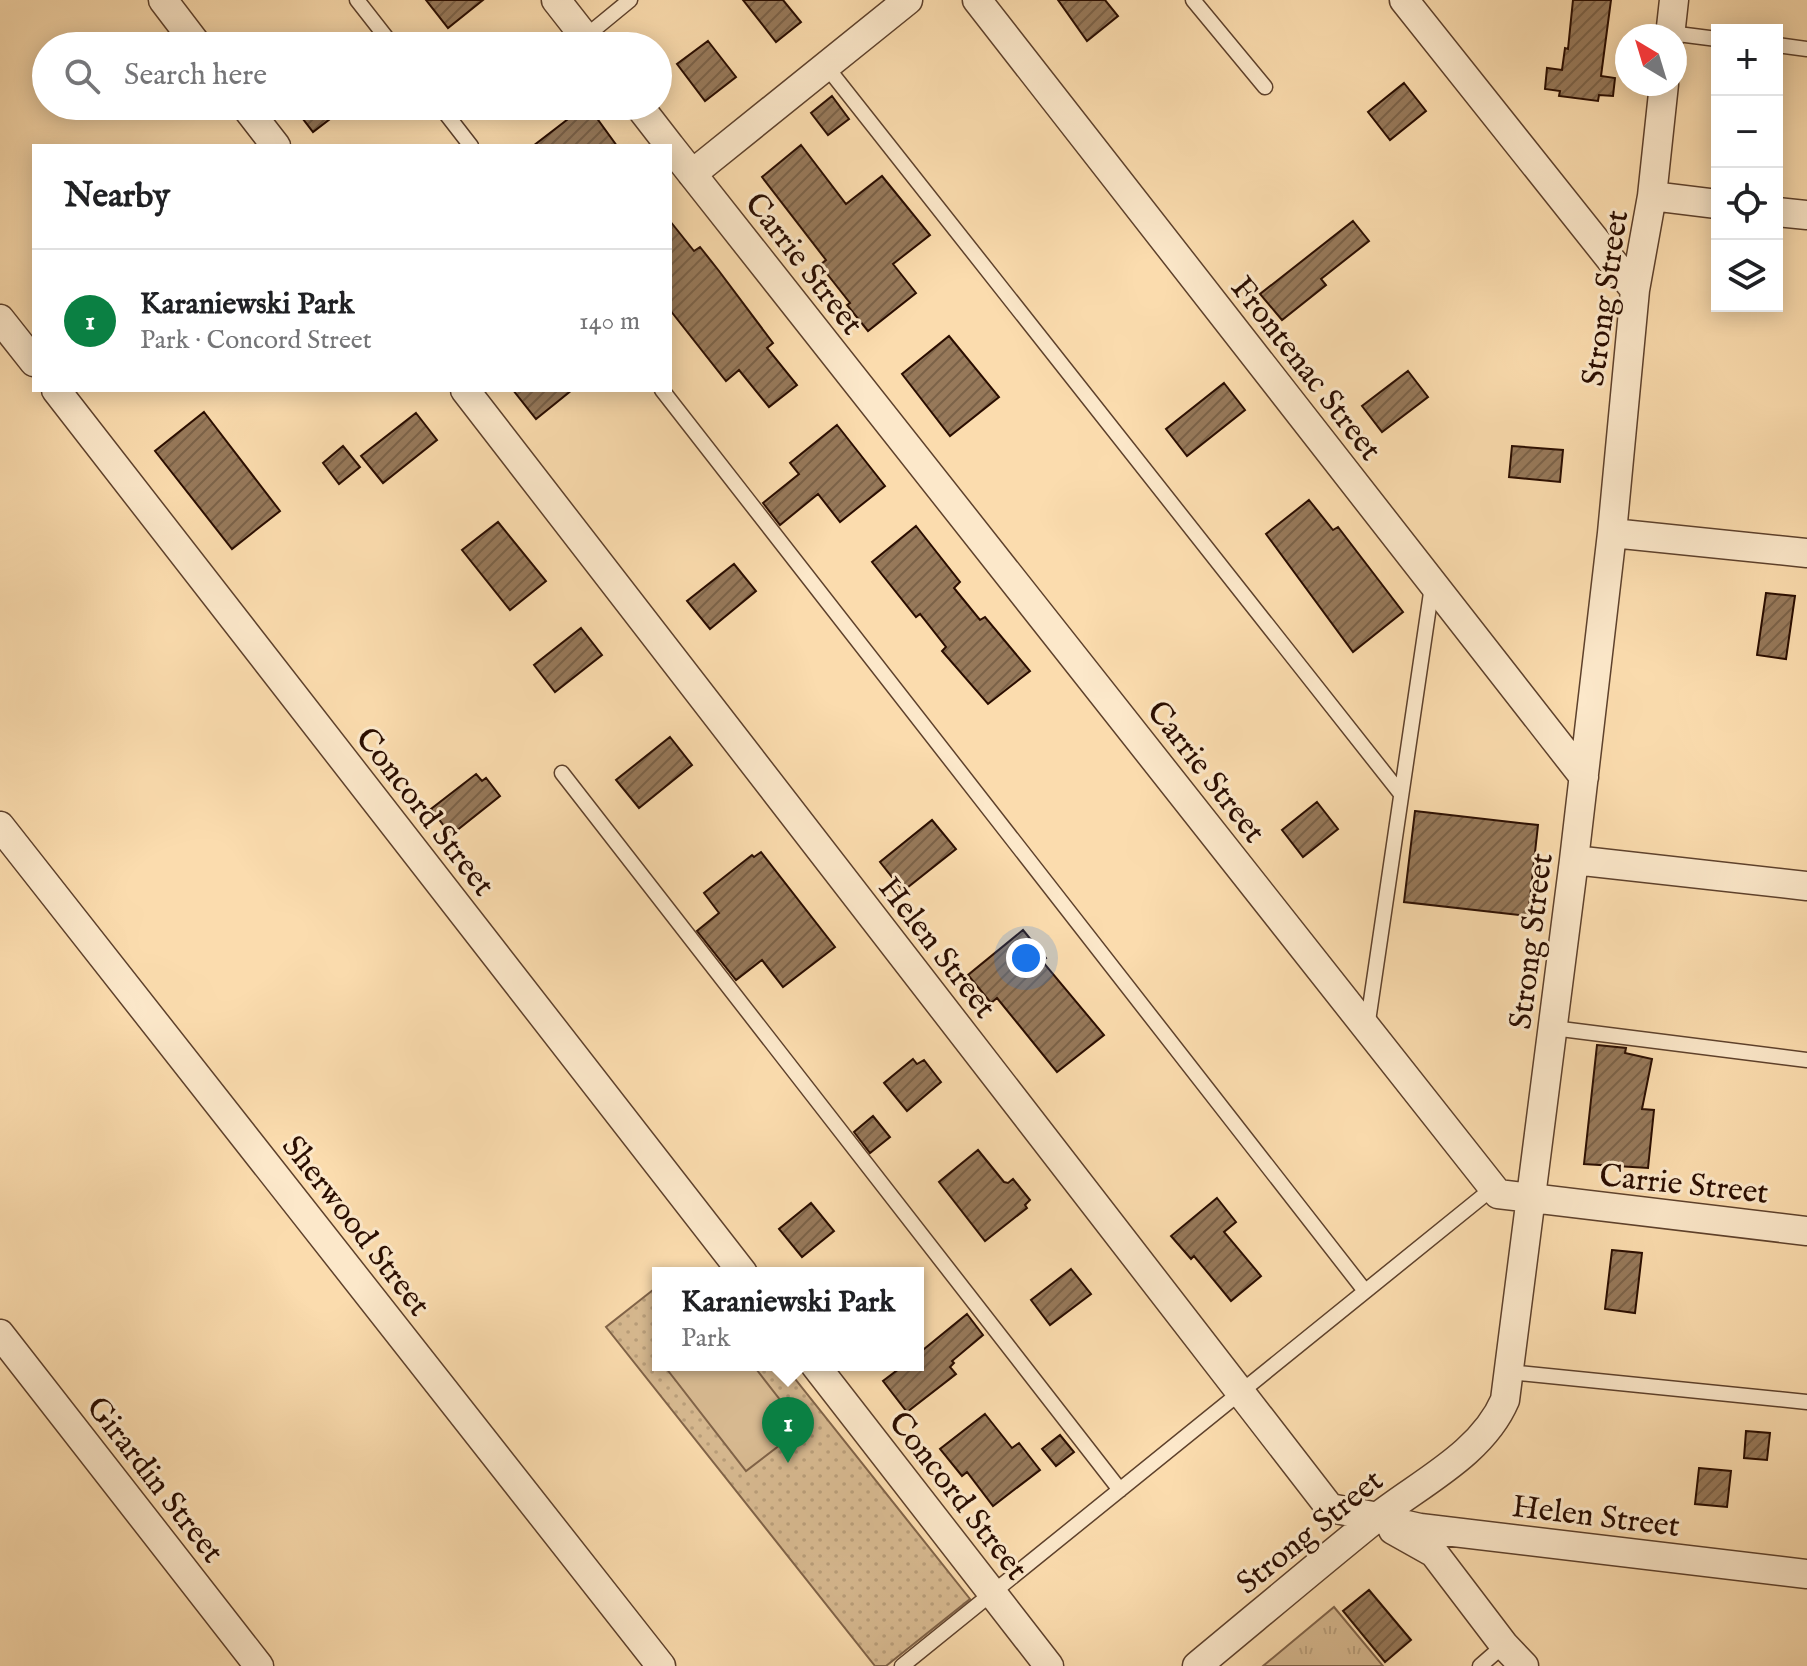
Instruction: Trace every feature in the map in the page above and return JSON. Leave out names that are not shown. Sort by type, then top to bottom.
[{"type":"street","points":[[163,0],[187,32]]},
{"type":"street","points":[[556,0],[581,32]]},
{"type":"street","points":[[692,174],[908,0]]},
{"type":"street","name":"Frontenac Street","points":[[977,0],[1584,777]]},
{"type":"street","points":[[1404,0],[1635,290]]},
{"type":"street","points":[[1671,24],[1674,0]]},
{"type":"street","name":"Strong Street","points":[[1197,1666],[1377,1518],[1460,1456],[1497,1419],[1505,1400],[1584,777],[1612,533],[1635,290],[1652,196],[1663,96]]},
{"type":"street","points":[[256,120],[274,144]]},
{"type":"street","name":"Carrie Street","points":[[650,120],[668,144]]},
{"type":"street","name":"Carrie Street","points":[[672,149],[1498,1194],[1807,1231]]},
{"type":"street","points":[[1652,196],[1711,203]]},
{"type":"street","points":[[1783,213],[1807,215]]},
{"type":"street","points":[[0,319],[32,359]]},
{"type":"street","name":"Concord Street","points":[[58,392],[738,1267]]},
{"type":"street","name":"Helen Street","points":[[467,392],[1330,1508],[1420,1528],[1807,1574]]},
{"type":"street","points":[[1612,533],[1807,553]]},
{"type":"street","name":"Sherwood Street","points":[[0,826],[661,1666]]},
{"type":"street","points":[[1574,860],[1807,886]]},
{"type":"street","name":"Girardin Street","points":[[0,1334],[259,1666]]},
{"type":"street","name":"Concord Street","points":[[820,1371],[1049,1666]]},
{"type":"street","points":[[1377,1518],[1434,1553],[1504,1645],[1524,1666]]},
{"type":"lane","points":[[357,0],[382,32]]},
{"type":"lane","points":[[599,32],[630,0]]},
{"type":"lane","points":[[1193,0],[1265,87]]},
{"type":"lane","points":[[1687,36],[1711,38]]},
{"type":"lane","points":[[1783,46],[1807,49]]},
{"type":"lane","points":[[826,66],[1401,794]]},
{"type":"lane","points":[[451,120],[469,144]]},
{"type":"lane","points":[[664,392],[1365,1291]]},
{"type":"lane","points":[[1367,1028],[1432,583]]},
{"type":"lane","points":[[562,773],[1120,1490]]},
{"type":"lane","points":[[1553,1028],[1807,1060]]},
{"type":"lane","points":[[902,1666],[1493,1188]]},
{"type":"lane","points":[[1509,1372],[1807,1402]]},
{"type":"lane","points":[[1480,1666],[1504,1645]]},
{"type":"green space","points":[[652,1291],[652,1371],[789,1371],[970,1599],[886,1666],[875,1666],[606,1327]]},
{"type":"green space","points":[[668,1371],[758,1371],[802,1428],[746,1471]]},
{"type":"green space","points":[[1334,1607],[1383,1666],[1263,1666]]},
{"type":"building","points":[[426,0],[483,0],[448,28]]},
{"type":"building","points":[[743,0],[783,0],[801,22],[776,42]]},
{"type":"building","points":[[1058,0],[1105,0],[1118,16],[1087,41]]},
{"type":"building","points":[[1573,0],[1611,0],[1601,76],[1615,78],[1613,96],[1599,95],[1598,101],[1559,96],[1560,91],[1545,89],[1547,68],[1562,70],[1565,48],[1568,49]]},
{"type":"building","points":[[708,41],[736,77],[705,101],[677,64]]},
{"type":"building","points":[[1404,83],[1426,111],[1390,140],[1368,112]]},
{"type":"building","points":[[832,96],[849,119],[828,135],[811,113]]},
{"type":"building","points":[[304,120],[329,120],[313,132]]},
{"type":"building","points":[[567,120],[598,120],[616,144],[536,144]]},
{"type":"building","points":[[801,145],[846,204],[882,176],[930,235],[893,264],[916,293],[868,331],[820,265],[826,260],[762,177]]},
{"type":"building","points":[[1353,221],[1369,241],[1321,279],[1326,285],[1282,320],[1260,294]]},
{"type":"building","points":[[672,224],[694,251],[700,247],[719,271],[773,343],[767,348],[797,385],[769,407],[739,370],[726,381],[672,313]]},
{"type":"building","points":[[949,336],[999,397],[950,436],[902,374]]},
{"type":"building","points":[[1408,371],[1428,397],[1382,432],[1362,406]]},
{"type":"building","points":[[1224,383],[1245,410],[1187,456],[1166,429]]},
{"type":"building","points":[[515,392],[570,392],[536,419]]},
{"type":"building","points":[[204,412],[280,511],[232,549],[155,451]]},
{"type":"building","points":[[416,413],[437,440],[383,483],[361,456]]},
{"type":"building","points":[[837,425],[885,486],[840,522],[818,494],[780,525],[763,503],[799,474],[790,463]]},
{"type":"building","points":[[343,446],[360,467],[339,484],[323,463]]},
{"type":"building","points":[[1512,446],[1563,450],[1560,482],[1509,477]]},
{"type":"building","points":[[1309,500],[1333,530],[1338,527],[1403,612],[1353,652],[1266,534]]},
{"type":"building","points":[[498,522],[546,581],[510,610],[462,550]]},
{"type":"building","points":[[916,526],[960,582],[954,588],[980,620],[985,617],[1030,671],[988,704],[942,651],[946,647],[920,614],[916,617],[872,562]]},
{"type":"building","points":[[734,564],[756,591],[710,629],[687,601]]},
{"type":"building","points":[[1766,593],[1795,596],[1786,659],[1757,655]]},
{"type":"building","points":[[581,628],[602,655],[555,692],[534,665]]},
{"type":"building","points":[[670,737],[692,765],[639,808],[616,780]]},
{"type":"building","points":[[476,774],[482,781],[486,778],[500,796],[451,835],[431,809]]},
{"type":"building","points":[[1317,802],[1338,829],[1303,857],[1282,830]]},
{"type":"building","points":[[1415,811],[1538,825],[1528,916],[1404,902]]},
{"type":"building","points":[[932,820],[956,849],[903,891],[880,862]]},
{"type":"building","points":[[761,852],[835,947],[783,987],[762,960],[736,980],[697,931],[719,913],[704,893],[752,855],[754,857]]},
{"type":"building","points":[[1023,930],[1046,958],[1042,961],[1104,1035],[1057,1072],[997,998],[991,1003],[968,975]]},
{"type":"building","points":[[1597,1045],[1626,1048],[1625,1053],[1652,1059],[1642,1109],[1654,1110],[1648,1168],[1584,1164]]},
{"type":"building","points":[[913,1059],[917,1064],[924,1060],[941,1082],[907,1111],[884,1083]]},
{"type":"building","points":[[873,1116],[890,1137],[870,1153],[854,1132]]},
{"type":"building","points":[[978,1150],[1004,1182],[1013,1179],[1030,1200],[1025,1205],[1027,1208],[985,1241],[939,1182]]},
{"type":"building","points":[[1217,1198],[1236,1222],[1224,1232],[1261,1276],[1231,1301],[1194,1256],[1191,1259],[1171,1236]]},
{"type":"building","points":[[811,1203],[834,1231],[802,1257],[779,1229]]},
{"type":"building","points":[[1612,1250],[1642,1253],[1635,1313],[1605,1309]]},
{"type":"building","points":[[1071,1269],[1091,1294],[1050,1325],[1031,1300]]},
{"type":"building","points":[[967,1314],[983,1335],[952,1361],[954,1363],[950,1367],[956,1374],[907,1412],[883,1381],[896,1371],[924,1371],[924,1349]]},
{"type":"building","points":[[985,1414],[1012,1448],[1019,1443],[1040,1470],[993,1506],[967,1472],[962,1476],[940,1449]]},
{"type":"building","points":[[1746,1431],[1770,1433],[1767,1460],[1744,1458]]},
{"type":"building","points":[[1060,1435],[1074,1452],[1056,1466],[1042,1449]]},
{"type":"building","points":[[1699,1468],[1731,1471],[1727,1507],[1695,1504]]},
{"type":"building","points":[[1369,1590],[1411,1640],[1385,1662],[1343,1611]]},
{"type":"place","name":"Karaniewski Park","points":[[788,1463]]}]
